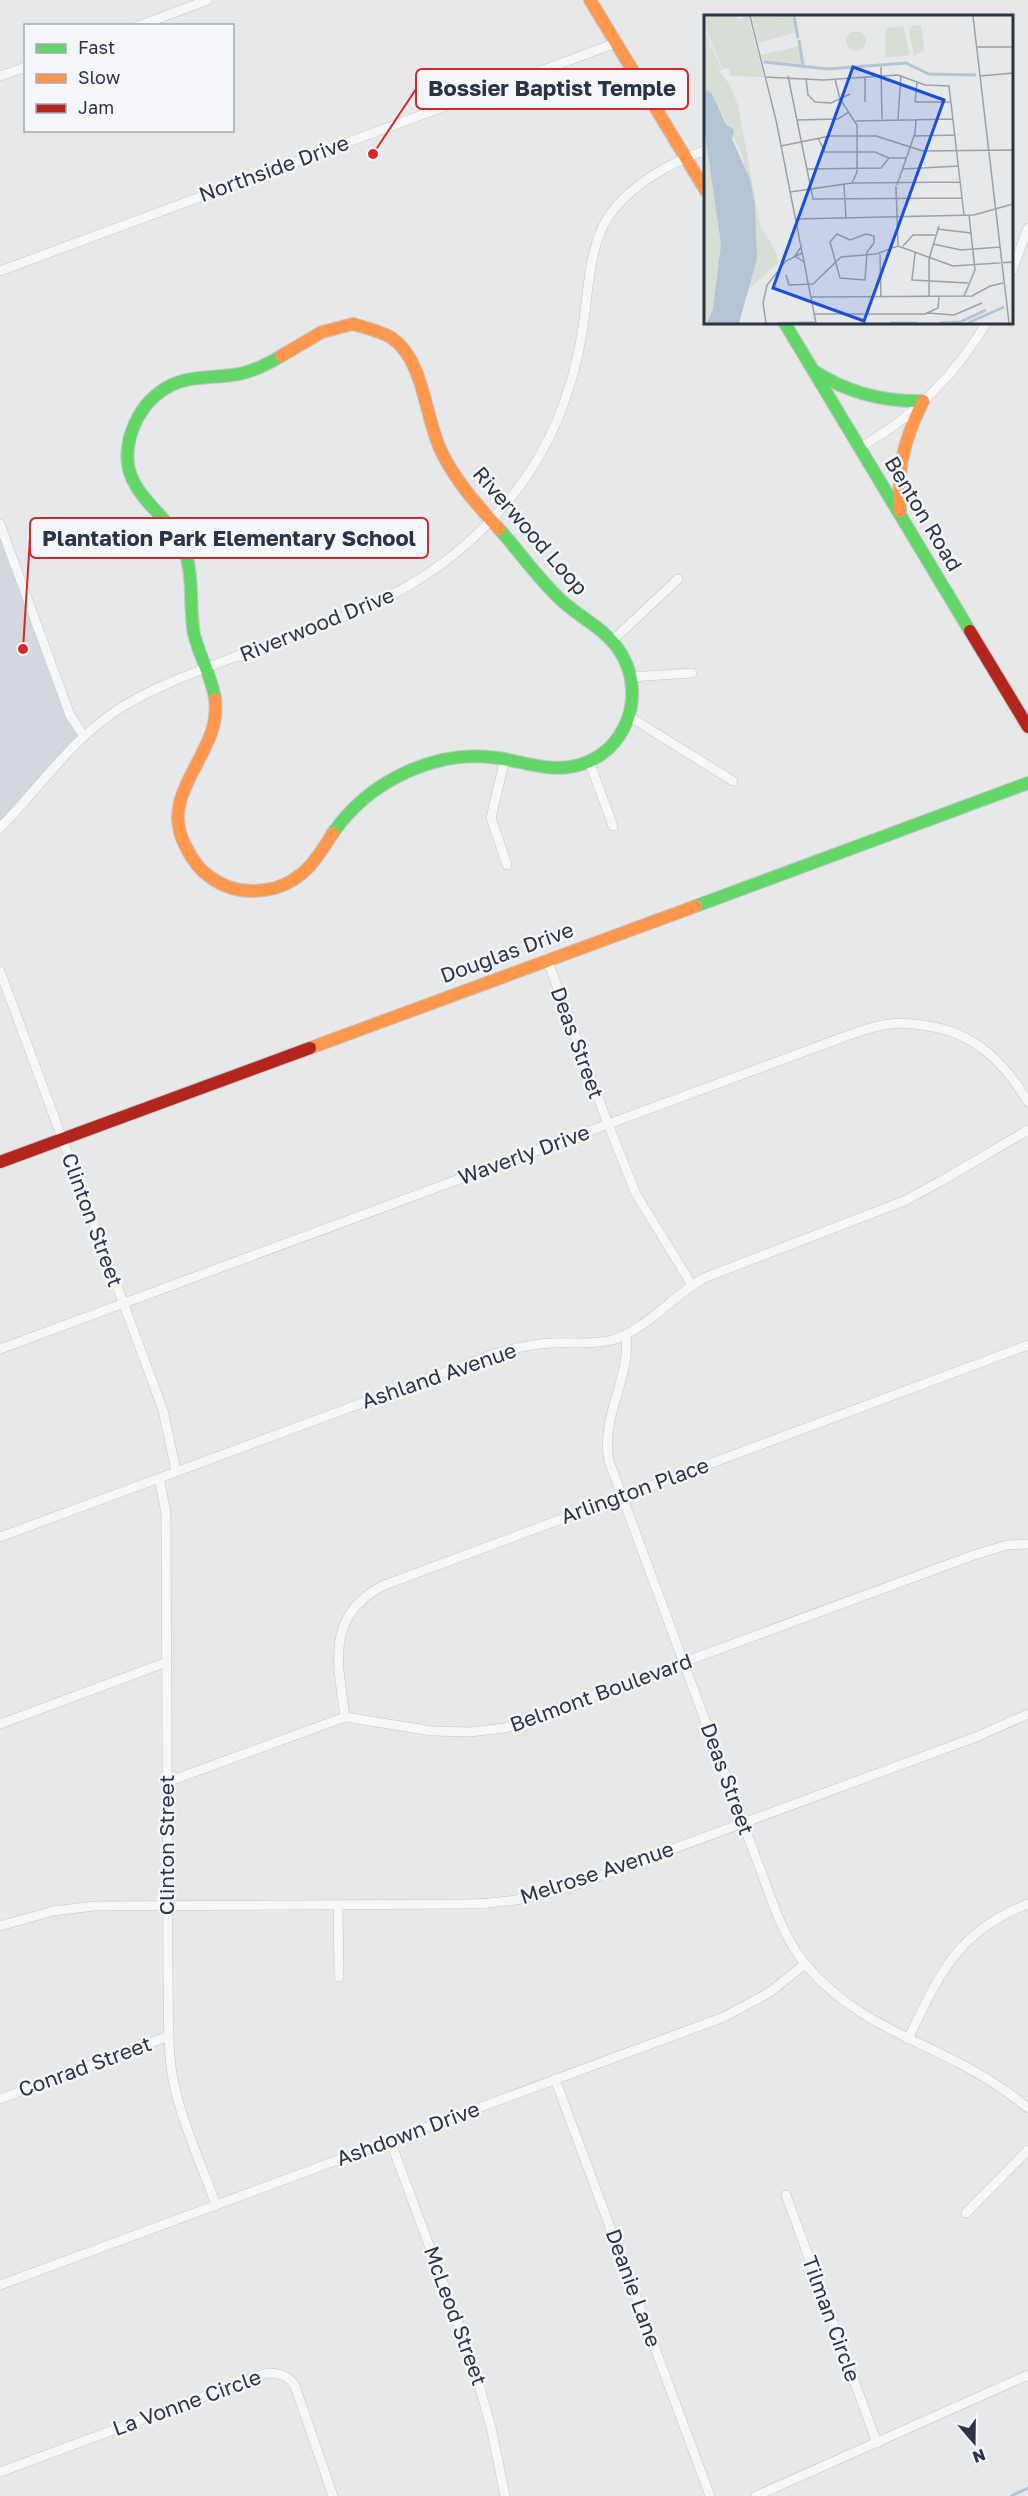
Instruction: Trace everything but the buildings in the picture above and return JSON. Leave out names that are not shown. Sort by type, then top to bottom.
[{"type":"street","points":[[143,24],[208,0]]},
{"type":"street","points":[[590,0],[704,189]]},
{"type":"street","name":"Northside Drive","points":[[0,271],[616,43]]},
{"type":"street","points":[[0,76],[24,68]]},
{"type":"street","name":"Riverwood Drive","points":[[0,828],[84,736],[107,717],[168,683],[341,618],[396,594],[441,566],[491,520],[517,490],[537,460],[562,409],[578,356],[590,276],[604,224],[616,207],[639,185],[685,157],[704,150]]},
{"type":"street","points":[[1013,268],[1028,228]]},
{"type":"street","name":"Riverwood Loop","points":[[353,324],[379,331],[402,346],[415,365],[438,447],[454,475],[557,596],[612,641],[627,663],[634,699],[630,717],[610,748],[589,761],[570,768],[548,769],[505,758],[462,756],[414,769],[382,785],[352,808],[315,862],[293,881],[270,890],[254,891],[226,886],[210,878],[196,865],[183,841],[178,816],[181,793],[216,724],[216,698],[194,632],[191,578],[185,552],[172,530],[140,494],[134,484],[128,462],[128,443],[139,412],[152,398],[171,384],[197,377],[242,373],[285,353],[315,333],[353,324]]},
{"type":"street","name":"Benton Road","points":[[785,324],[1028,727]]},
{"type":"street","points":[[860,448],[908,415],[923,401],[949,375],[973,345],[986,324]]},
{"type":"street","points":[[812,369],[860,395],[908,402],[923,401]]},
{"type":"street","points":[[900,515],[897,473],[900,456],[905,437],[923,401]]},
{"type":"street","points":[[0,524],[70,715],[84,736]]},
{"type":"street","points":[[612,641],[678,579]]},
{"type":"street","points":[[631,677],[692,673]]},
{"type":"street","points":[[630,717],[733,781]]},
{"type":"street","points":[[505,758],[491,818],[507,865]]},
{"type":"street","points":[[589,761],[613,826]]},
{"type":"street","name":"Douglas Drive","points":[[0,1162],[1028,783]]},
{"type":"street","name":"Deas Street","points":[[547,959],[636,1194],[692,1284]]},
{"type":"street","name":"Clinton Street","points":[[0,971],[163,1410],[176,1471]]},
{"type":"street","name":"Waverly Drive","points":[[0,1349],[841,1038],[891,1023],[936,1027],[967,1037],[1003,1065],[1028,1102]]},
{"type":"street","name":"Ashland Avenue","points":[[0,1537],[512,1348],[552,1343],[602,1342],[626,1335],[643,1325],[692,1284],[904,1201],[1028,1130]]},
{"type":"street","name":"Deas Street","points":[[626,1335],[627,1356],[607,1443],[609,1461],[778,1917],[805,1964],[849,2006],[863,2016],[982,2076],[1028,2108]]},
{"type":"street","name":"Arlington Place","points":[[345,1717],[338,1663],[339,1638],[348,1616],[363,1598],[394,1580],[1028,1345]]},
{"type":"street","name":"Clinton Street","points":[[159,1478],[166,1513],[166,1782],[170,2036],[175,2087],[216,2205]]},
{"type":"street","name":"Belmont Boulevard","points":[[166,1782],[345,1717],[432,1731],[491,1730],[522,1723],[983,1552],[1007,1545],[1028,1544]]},
{"type":"street","points":[[0,1724],[167,1662]]},
{"type":"street","name":"Melrose Avenue","points":[[0,1926],[71,1908],[168,1905],[492,1904],[529,1898],[570,1887],[976,1737],[1028,1714]]},
{"type":"street","points":[[908,2039],[935,1983],[950,1960],[983,1928],[1028,1904]]},
{"type":"street","points":[[338,1906],[339,1977]]},
{"type":"street","name":"Ashdown Drive","points":[[0,2285],[724,2017],[770,1992],[805,1964]]},
{"type":"street","name":"Conrad Street","points":[[0,2098],[170,2036]]},
{"type":"street","name":"Deanie Lane","points":[[555,2079],[710,2496]]},
{"type":"street","name":"McLeod Street","points":[[390,2140],[473,2364],[491,2427],[505,2496]]},
{"type":"street","points":[[966,2213],[1028,2150]]},
{"type":"street","name":"Tilman Circle","points":[[786,2195],[877,2443]]},
{"type":"street","name":"La Vonne Circle","points":[[0,2472],[267,2373],[273,2373],[285,2376],[295,2386],[333,2496]]},
{"type":"street","points":[[756,2496],[1028,2375]]},
{"type":"shaded area","points":[[0,524],[70,715],[84,736],[0,828]]},
{"type":"waterway","points":[[1011,2496],[1028,2488]]},
{"type":"traffic: fast","points":[[785,324],[970,631]]},
{"type":"traffic: fast","points":[[215,699],[194,634],[190,572],[185,552],[168,524],[146,500],[130,473],[127,457],[130,437],[145,407],[169,386],[198,378],[245,373],[281,356]]},
{"type":"traffic: fast","points":[[814,371],[827,379],[866,395],[894,400],[923,401]]},
{"type":"traffic: fast","points":[[333,833],[365,798],[384,784],[428,764],[451,758],[475,756],[538,766],[569,767],[595,758],[609,748],[620,735],[627,720],[632,688],[629,671],[622,655],[610,639],[553,593],[499,529]]},
{"type":"traffic: fast","points":[[696,906],[1028,783]]},
{"type":"traffic: slow","points":[[590,0],[704,188]]},
{"type":"traffic: slow","points":[[353,324],[392,338],[403,348],[417,374],[441,451],[467,492],[499,529]]},
{"type":"traffic: slow","points":[[281,356],[322,332],[353,324]]},
{"type":"traffic: slow","points":[[900,511],[899,495],[903,454],[923,401]]},
{"type":"traffic: slow","points":[[215,699],[215,719],[210,737],[184,789],[179,807],[179,825],[185,845],[198,867],[217,882],[233,888],[249,891],[275,888],[302,873],[316,859],[333,833]]},
{"type":"traffic: slow","points":[[310,1048],[696,906]]},
{"type":"traffic: jam","points":[[970,631],[1028,727]]},
{"type":"traffic: jam","points":[[0,1162],[310,1048]]},
{"type":"place","name":"Bossier Baptist Temple","points":[[373,154]]},
{"type":"place","name":"Plantation Park Elementary School","points":[[23,649]]}]
